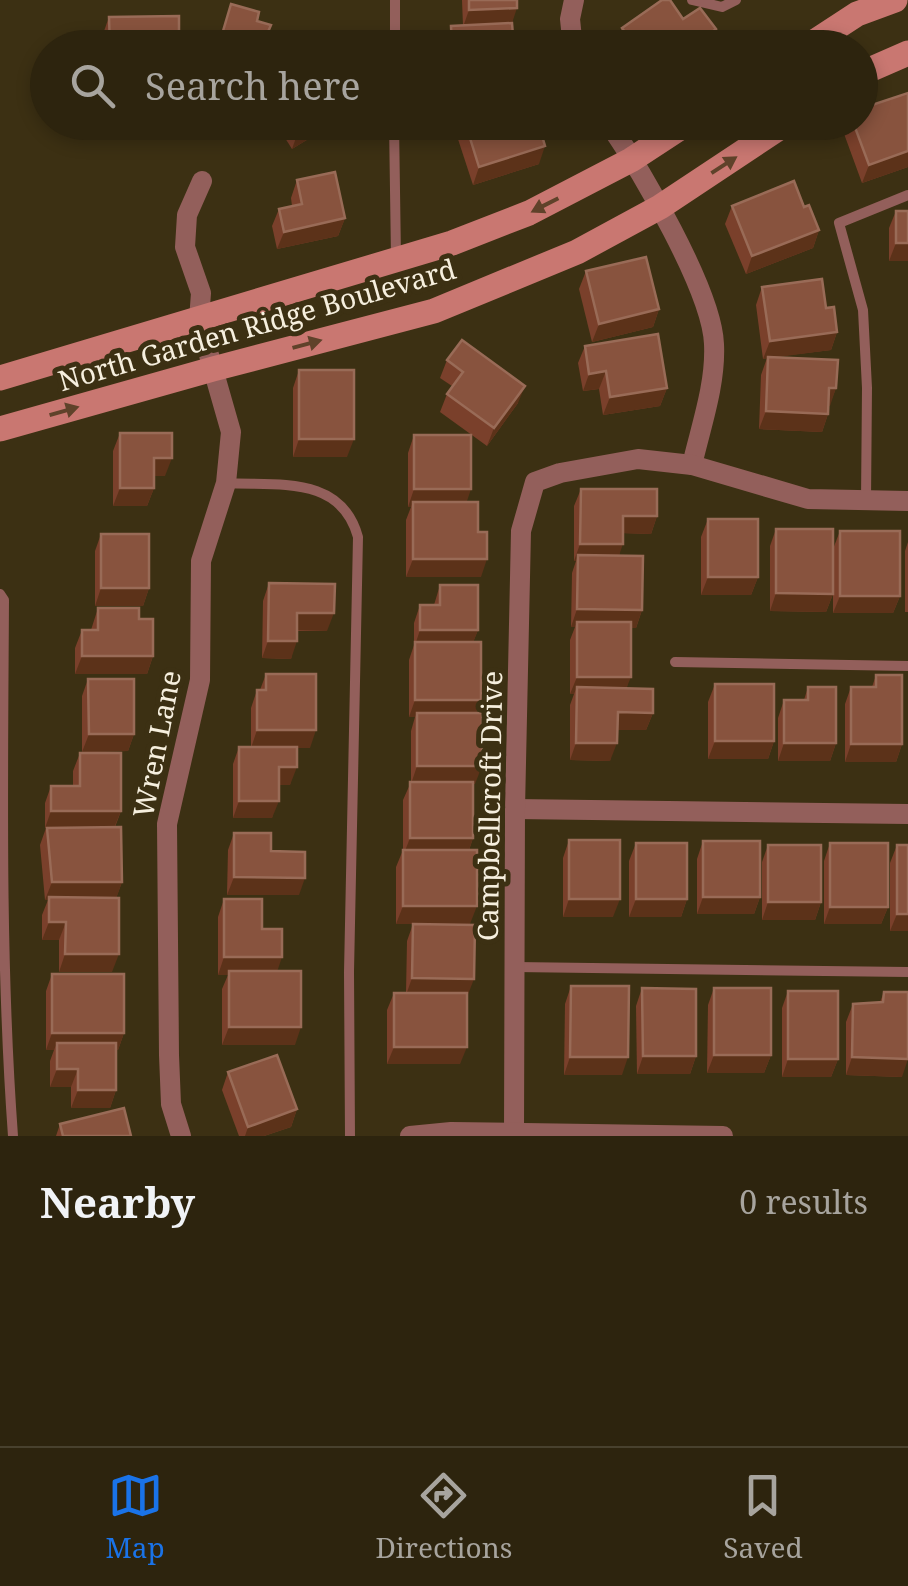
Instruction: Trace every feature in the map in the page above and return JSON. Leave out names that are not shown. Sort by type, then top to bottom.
[{"type":"main road","points":[[833,30],[857,14],[895,0]]},
{"type":"main road","points":[[878,66],[908,53]]},
{"type":"main road","name":"North Garden Ridge Boulevard","points":[[0,378],[452,243],[528,213],[662,140]]},
{"type":"main road","name":"North Garden Ridge Boulevard","points":[[0,429],[434,311],[577,252],[660,207],[761,140]]},
{"type":"street","points":[[571,30],[574,0]]},
{"type":"street","points":[[619,140],[660,207],[708,311],[714,342],[713,370],[692,465],[808,499],[908,501]]},
{"type":"street","name":"Wren Lane","points":[[182,1136],[172,1104],[168,1055],[166,824],[200,680],[201,560],[226,483],[231,432],[199,320],[202,293],[185,247],[187,215],[202,181]]},
{"type":"street","name":"Campbellcroft Drive","points":[[514,1132],[521,531],[535,482],[560,473],[638,460],[692,465]]},
{"type":"street","points":[[515,808],[908,814]]},
{"type":"street","points":[[410,1136],[514,1132],[723,1136]]},
{"type":"lane","points":[[395,30],[396,0]]},
{"type":"lane","points":[[692,0],[722,7],[736,0]]},
{"type":"lane","points":[[394,140],[396,259]]},
{"type":"lane","points":[[866,501],[868,388],[864,310],[840,223],[908,195]]},
{"type":"lane","points":[[226,483],[310,488],[334,497],[352,516],[358,537],[349,972],[350,1136]]},
{"type":"lane","points":[[0,594],[4,600],[2,972],[12,1136]]},
{"type":"lane","points":[[675,662],[908,666]]},
{"type":"lane","points":[[515,967],[908,972]]},
{"type":"building","points":[[469,0],[517,0],[517,8],[469,10]]},
{"type":"building","points":[[662,0],[670,0],[683,19],[700,8],[716,29],[623,30]]},
{"type":"building","points":[[231,4],[259,12],[257,21],[271,25],[269,30],[223,30]]},
{"type":"building","points":[[179,16],[179,30],[109,30],[109,17]]},
{"type":"building","points":[[512,23],[513,30],[451,30],[451,26]]},
{"type":"building","points":[[908,93],[908,151],[869,165],[860,140],[878,140],[878,103]]},
{"type":"building","points":[[471,140],[543,140],[545,146],[479,167]]},
{"type":"building","points":[[335,172],[345,218],[284,232],[279,209],[302,204],[297,180]]},
{"type":"building","points":[[794,181],[819,230],[752,256],[732,206]]},
{"type":"building","points":[[896,211],[908,211],[908,243],[896,243]]},
{"type":"building","points":[[646,257],[659,309],[599,324],[586,271]]},
{"type":"building","points":[[822,279],[826,308],[834,307],[837,332],[770,341],[762,287]]},
{"type":"building","points":[[658,334],[667,388],[610,397],[606,371],[589,374],[585,346]]},
{"type":"building","points":[[462,340],[525,386],[494,428],[447,394],[463,372],[447,360]]},
{"type":"building","points":[[768,357],[838,360],[836,388],[829,388],[828,414],[766,411]]},
{"type":"building","points":[[299,370],[354,370],[354,439],[299,439]]},
{"type":"building","points":[[120,433],[172,433],[172,458],[154,458],[154,488],[120,488]]},
{"type":"building","points":[[414,435],[471,435],[471,489],[414,489]]},
{"type":"building","points":[[581,489],[657,489],[657,516],[623,516],[623,544],[580,544]]},
{"type":"building","points":[[413,502],[478,502],[478,532],[487,532],[487,559],[413,559]]},
{"type":"building","points":[[708,519],[758,519],[758,577],[708,577]]},
{"type":"building","points":[[776,529],[833,529],[833,594],[776,593]]},
{"type":"building","points":[[840,531],[900,531],[900,596],[840,596]]},
{"type":"building","points":[[101,534],[149,534],[149,588],[101,588]]},
{"type":"building","points":[[578,555],[643,556],[642,610],[577,609]]},
{"type":"building","points":[[269,583],[335,584],[334,613],[297,613],[297,641],[268,641]]},
{"type":"building","points":[[440,585],[478,585],[478,630],[420,630],[420,605],[440,605]]},
{"type":"building","points":[[98,608],[139,608],[139,619],[153,619],[153,656],[82,656],[82,630],[98,630]]},
{"type":"building","points":[[577,622],[631,622],[631,677],[577,677]]},
{"type":"building","points":[[415,642],[481,642],[481,700],[415,700]]},
{"type":"building","points":[[266,674],[316,674],[316,730],[257,730],[257,690],[266,690]]},
{"type":"building","points":[[876,675],[902,675],[902,744],[851,744],[851,687],[876,687]]},
{"type":"building","points":[[88,679],[134,679],[134,734],[89,734]]},
{"type":"building","points":[[715,684],[774,684],[774,741],[715,741]]},
{"type":"building","points":[[577,687],[653,689],[653,713],[618,712],[617,743],[576,743]]},
{"type":"building","points":[[808,687],[836,687],[836,743],[784,743],[784,700],[808,700]]},
{"type":"building","points":[[417,713],[482,713],[482,766],[417,766]]},
{"type":"building","points":[[239,747],[297,747],[297,767],[279,767],[279,801],[239,801]]},
{"type":"building","points":[[80,753],[121,753],[121,811],[51,811],[51,786],[80,786]]},
{"type":"building","points":[[410,782],[473,782],[473,838],[410,838]]},
{"type":"building","points":[[121,827],[122,882],[52,882],[47,828]]},
{"type":"building","points":[[234,833],[271,833],[271,851],[305,852],[305,878],[234,877]]},
{"type":"building","points":[[569,840],[620,840],[620,899],[569,899]]},
{"type":"building","points":[[703,841],[760,841],[760,897],[703,897]]},
{"type":"building","points":[[636,843],[687,843],[687,899],[636,899]]},
{"type":"building","points":[[830,843],[888,843],[888,907],[830,907]]},
{"type":"building","points":[[768,845],[821,845],[821,902],[768,902]]},
{"type":"building","points":[[897,845],[908,845],[908,914],[897,914]]},
{"type":"building","points":[[403,850],[477,850],[477,906],[403,906]]},
{"type":"building","points":[[49,897],[119,898],[119,954],[65,954],[66,922],[49,922]]},
{"type":"building","points":[[224,899],[262,899],[262,929],[282,929],[282,957],[224,957]]},
{"type":"building","points":[[413,924],[475,925],[474,979],[412,978]]},
{"type":"building","points":[[229,971],[301,971],[301,1027],[229,1027]]},
{"type":"building","points":[[52,974],[124,974],[124,1033],[52,1033]]},
{"type":"building","points":[[571,986],[629,986],[628,1057],[570,1057]]},
{"type":"building","points":[[642,988],[696,989],[696,1056],[643,1056]]},
{"type":"building","points":[[714,988],[771,988],[771,1055],[714,1055]]},
{"type":"building","points":[[788,991],[838,991],[838,1059],[788,1059]]},
{"type":"building","points":[[884,992],[908,992],[908,1059],[852,1057],[853,1004],[883,1002]]},
{"type":"building","points":[[394,993],[467,993],[467,1047],[394,1047]]},
{"type":"building","points":[[57,1043],[116,1043],[116,1090],[78,1090],[78,1069],[57,1069]]},
{"type":"building","points":[[277,1055],[297,1109],[248,1127],[228,1072]]},
{"type":"building","points":[[124,1108],[131,1136],[63,1136],[60,1124]]}]
